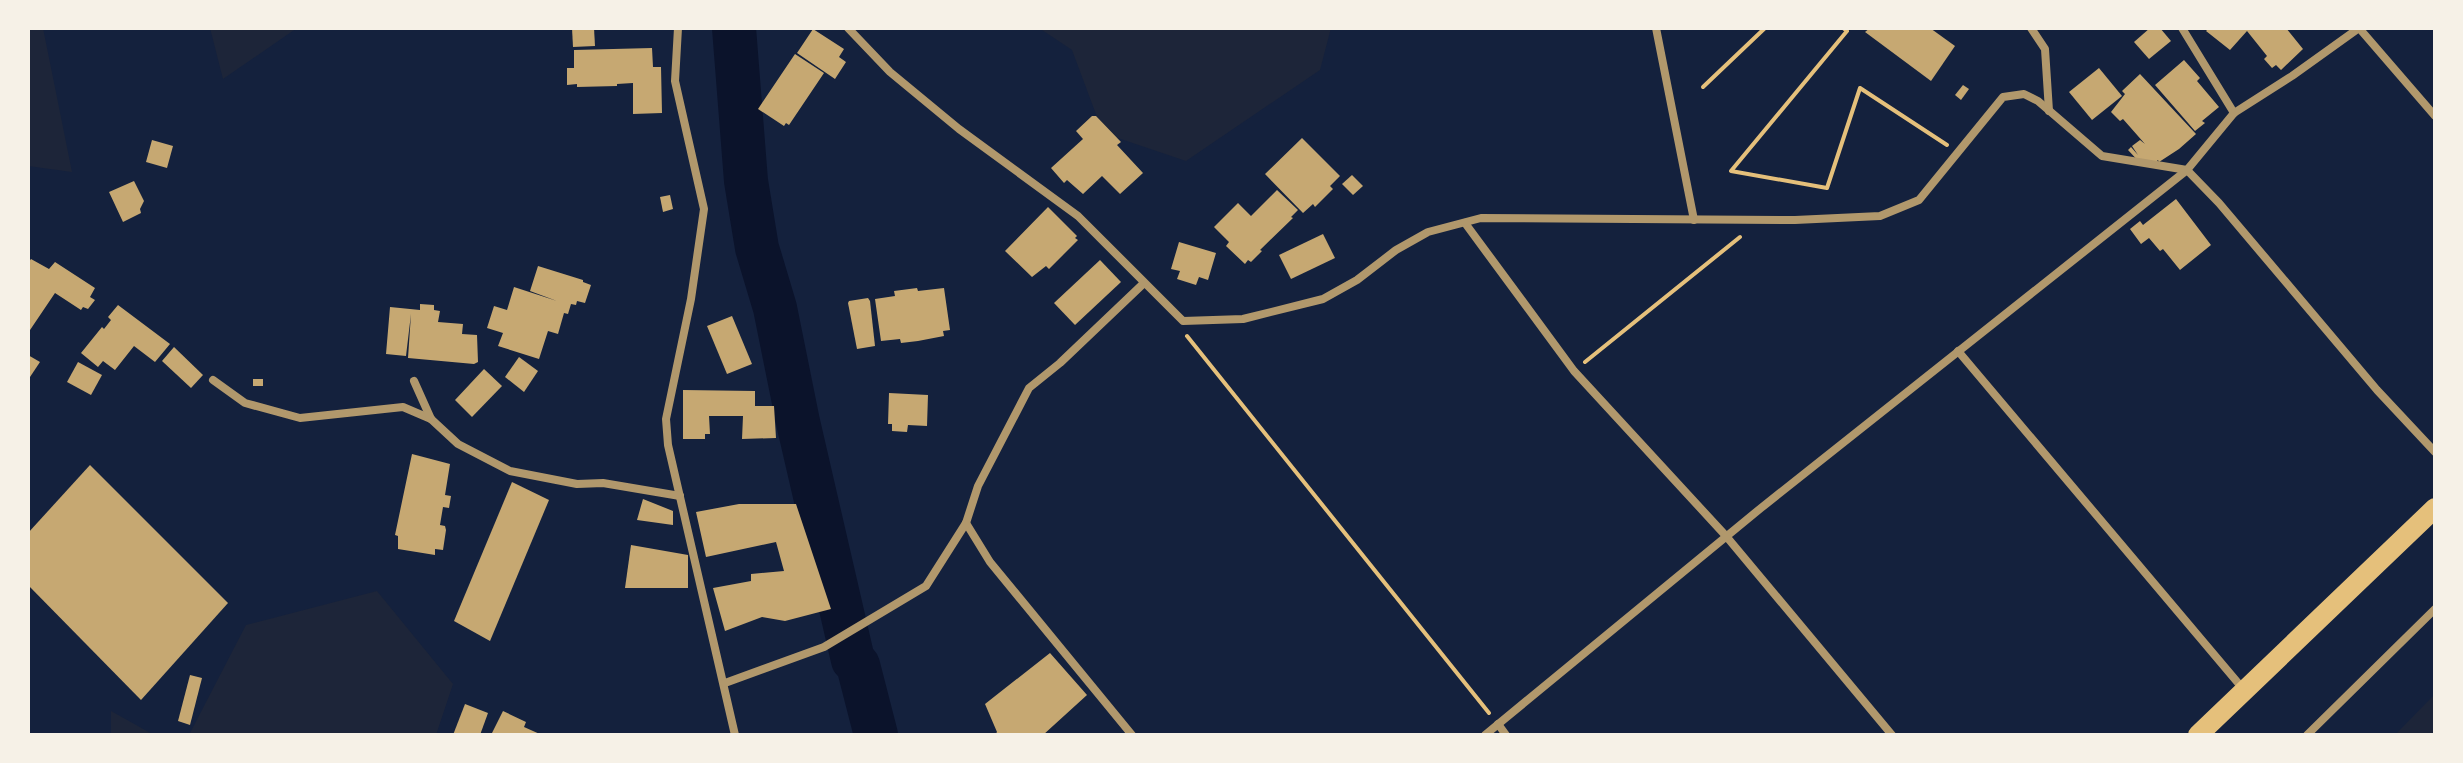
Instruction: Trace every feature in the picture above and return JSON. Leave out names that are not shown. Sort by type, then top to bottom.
[{"type":"main road","points":[[2198,735],[2435,508]]},
{"type":"street","points":[[678,28],[675,81],[704,209],[691,299],[666,419],[668,445],[735,735]]},
{"type":"street","points":[[848,28],[890,72],[959,129],[1078,216],[1183,321],[1243,319],[1323,299],[1428,232],[1481,218],[1760,220],[1880,216],[1919,200],[2003,97],[2024,94],[2038,101],[2102,156],[2187,170],[2219,203],[2377,390],[2435,452]]},
{"type":"street","points":[[1656,28],[1694,220]]},
{"type":"street","points":[[2031,28],[2045,49],[2049,111]]},
{"type":"street","points":[[2182,28],[2234,113]]},
{"type":"street","points":[[1485,735],[1726,536],[2187,170],[2234,113],[2359,28],[2435,116]]},
{"type":"street","points":[[1465,223],[1574,371],[1726,536],[1892,735]]},
{"type":"street","points":[[725,683],[824,647],[926,586],[966,523],[978,486],[1029,388],[1060,363],[1144,283]]},
{"type":"street","points":[[1958,351],[2245,690]]},
{"type":"street","points":[[213,380],[245,403],[300,418],[403,407],[431,419],[458,444],[510,471],[577,484],[603,483],[680,496]]},
{"type":"street","points":[[414,381],[431,419]]},
{"type":"street","points":[[966,523],[990,562],[1132,735]]},
{"type":"street","points":[[2307,735],[2435,609]]},
{"type":"street","points":[[1498,724],[1506,735]]},
{"type":"path","points":[[1703,87],[1765,28]]},
{"type":"path","points":[[1843,28],[1847,31],[1731,171],[1827,188],[1860,88],[1953,149]]},
{"type":"path","points":[[1574,371],[1760,220]]},
{"type":"path","points":[[1184,332],[1498,724]]},
{"type":"shaded area","points":[[28,28],[43,28],[72,172],[28,166]]},
{"type":"shaded area","points":[[210,28],[297,28],[223,79]]},
{"type":"shaded area","points":[[1039,28],[1331,28],[1320,70],[1186,161],[1103,133],[1072,50]]},
{"type":"shaded area","points":[[377,591],[453,684],[436,735],[189,735],[246,625]]},
{"type":"shaded area","points":[[2435,694],[2435,735],[2395,735]]},
{"type":"shaded area","points":[[111,711],[154,735],[111,735]]},
{"type":"building","points":[[572,28],[594,28],[595,46],[573,47]]},
{"type":"building","points":[[1870,28],[1930,28],[1955,46],[1931,81],[1865,32]]},
{"type":"building","points":[[2150,28],[2160,28],[2171,41],[2149,59],[2134,42]]},
{"type":"building","points":[[2209,28],[2286,28],[2303,49],[2281,70],[2276,65],[2272,68],[2264,59],[2267,56],[2247,31],[2230,50],[2206,31]]},
{"type":"building","points":[[813,29],[844,49],[839,57],[846,62],[835,79],[797,53]]},
{"type":"building","points":[[652,48],[653,67],[661,67],[662,113],[633,114],[633,83],[617,86],[567,85],[567,68],[574,68],[574,50]]},
{"type":"building","points":[[795,54],[824,73],[789,125],[786,123],[784,126],[758,109]]},
{"type":"building","points":[[2184,60],[2219,107],[2195,131],[2155,85]]},
{"type":"building","points":[[2099,68],[2122,96],[2092,120],[2069,92]]},
{"type":"building","points":[[2140,74],[2196,134],[2150,167],[2142,165],[2128,150],[2131,147],[2138,155],[2132,146],[2140,140],[2145,144],[2123,119],[2120,121],[2111,112],[2125,94],[2122,91]]},
{"type":"building","points":[[1963,85],[1969,89],[1961,100],[1955,95]]},
{"type":"building","points":[[1096,116],[1121,142],[1117,145],[1143,173],[1120,194],[1102,176],[1083,194],[1067,180],[1064,183],[1051,168],[1083,139],[1076,131]]},
{"type":"building","points":[[1302,138],[1340,176],[1330,186],[1333,189],[1315,207],[1313,204],[1303,213],[1265,174]]},
{"type":"building","points":[[152,140],[173,146],[167,168],[146,162]]},
{"type":"building","points":[[1352,175],[1363,186],[1353,195],[1342,184]]},
{"type":"building","points":[[134,181],[144,201],[141,213],[123,222],[109,192]]},
{"type":"building","points":[[1277,190],[1298,210],[1262,251],[1245,264],[1226,246],[1229,242],[1214,227],[1238,203],[1251,216]]},
{"type":"building","points":[[670,195],[673,209],[663,212],[660,197]]},
{"type":"building","points":[[2176,199],[2211,245],[2180,270],[2163,249],[2160,251],[2149,238],[2141,244],[2130,229],[2140,221],[2143,225]]},
{"type":"building","points":[[1048,207],[1078,240],[1049,269],[1046,266],[1032,277],[1005,251]]},
{"type":"building","points":[[1323,234],[1335,258],[1291,279],[1279,255]]},
{"type":"building","points":[[1179,242],[1216,253],[1208,280],[1199,277],[1196,285],[1177,279],[1180,271],[1171,269]]},
{"type":"building","points":[[31,259],[49,269],[55,262],[95,288],[90,297],[95,300],[88,309],[83,307],[81,310],[55,293],[28,333],[28,263]]},
{"type":"building","points":[[1100,260],[1121,282],[1075,325],[1054,303]]},
{"type":"building","points":[[538,266],[591,285],[585,303],[577,301],[576,305],[571,304],[568,314],[564,313],[558,334],[548,331],[539,359],[498,346],[503,333],[487,328],[494,306],[507,310],[514,287],[557,301],[530,291]]},
{"type":"building","points":[[917,288],[918,291],[944,288],[950,330],[943,331],[944,336],[918,341],[881,341],[875,299],[895,296],[894,291]]},
{"type":"building","points":[[868,298],[875,346],[857,349],[848,303]]},
{"type":"building","points":[[420,304],[434,305],[434,310],[440,311],[438,322],[463,324],[462,334],[477,335],[478,362],[408,358],[411,314],[406,356],[386,354],[390,307],[420,310]]},
{"type":"building","points":[[118,305],[170,344],[155,362],[134,346],[115,370],[103,361],[98,367],[81,353],[111,320],[108,317]]},
{"type":"building","points":[[732,316],[752,364],[727,374],[707,326]]},
{"type":"building","points":[[174,347],[203,375],[191,388],[162,361]]},
{"type":"building","points":[[28,355],[40,362],[28,380]]},
{"type":"building","points":[[519,357],[538,371],[524,392],[505,377]]},
{"type":"building","points":[[78,362],[102,375],[91,395],[67,382]]},
{"type":"building","points":[[484,369],[502,386],[472,417],[455,400]]},
{"type":"building","points":[[253,379],[263,379],[263,386],[253,386]]},
{"type":"building","points":[[683,390],[755,391],[755,406],[774,406],[776,438],[742,439],[743,416],[709,416],[710,434],[705,434],[705,439],[683,439]]},
{"type":"building","points":[[889,393],[928,395],[927,426],[908,425],[907,432],[892,431],[892,424],[888,424]]},
{"type":"building","points":[[412,454],[450,464],[445,495],[451,496],[449,508],[443,507],[440,525],[445,526],[446,530],[443,550],[435,549],[435,555],[398,549],[398,536],[395,535]]},
{"type":"building","points":[[90,465],[228,603],[141,700],[28,585],[28,533]]},
{"type":"building","points":[[512,482],[549,500],[490,641],[454,621]]},
{"type":"building","points":[[643,499],[673,511],[673,525],[637,520]]},
{"type":"building","points":[[739,504],[796,504],[831,609],[785,621],[762,617],[725,631],[713,588],[751,581],[751,574],[784,571],[776,542],[706,557],[696,512]]},
{"type":"building","points":[[631,545],[688,555],[688,588],[625,588]]},
{"type":"building","points":[[1050,653],[1087,695],[1043,735],[995,735],[997,732],[985,704]]},
{"type":"building","points":[[190,675],[202,678],[190,725],[178,721]]},
{"type":"building","points":[[465,704],[488,713],[480,735],[453,735]]},
{"type":"building","points":[[503,711],[526,722],[524,727],[542,735],[491,735]]},
{"type":"waterway","points":[[734,28],[746,181],[757,248],[775,308],[853,660],[858,665],[876,735]]}]
